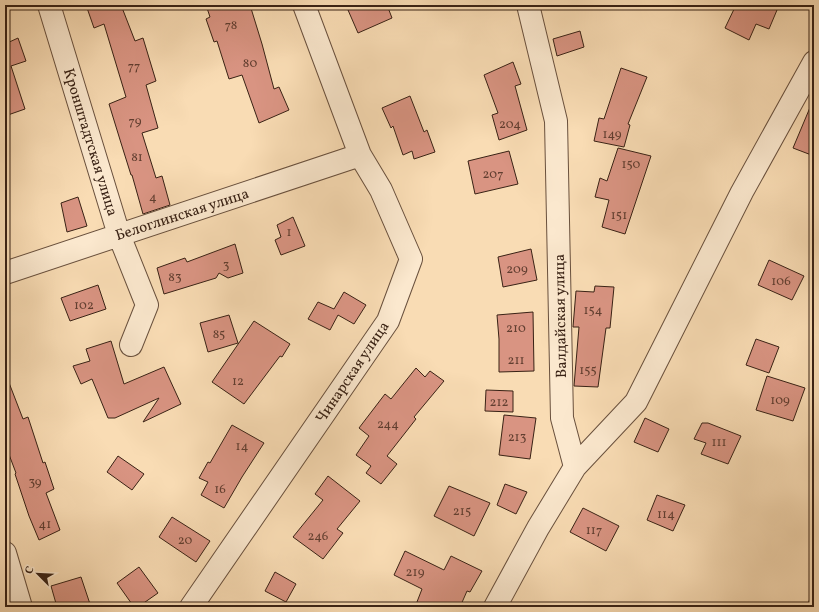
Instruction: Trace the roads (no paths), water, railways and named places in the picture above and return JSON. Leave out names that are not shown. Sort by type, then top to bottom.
[{"type":"street","name":"Кронштадтская улица","points":[[49,5],[119,235],[147,305],[131,345]]},
{"type":"street","name":"Чинарская улица","points":[[191,607],[388,321],[411,259],[380,190],[360,155],[304,5]]},
{"type":"street","name":"Валдайская улица","points":[[528,5],[556,121],[562,418],[575,467]]},
{"type":"street","points":[[495,607],[538,528],[575,467],[636,402],[742,192],[814,62]]},
{"type":"street","name":"Белоглинская улица","points":[[5,273],[360,155]]},
{"type":"street","points":[[5,554],[21,607]]},
{"type":"railway","points":[[809,607],[814,592]]}]
